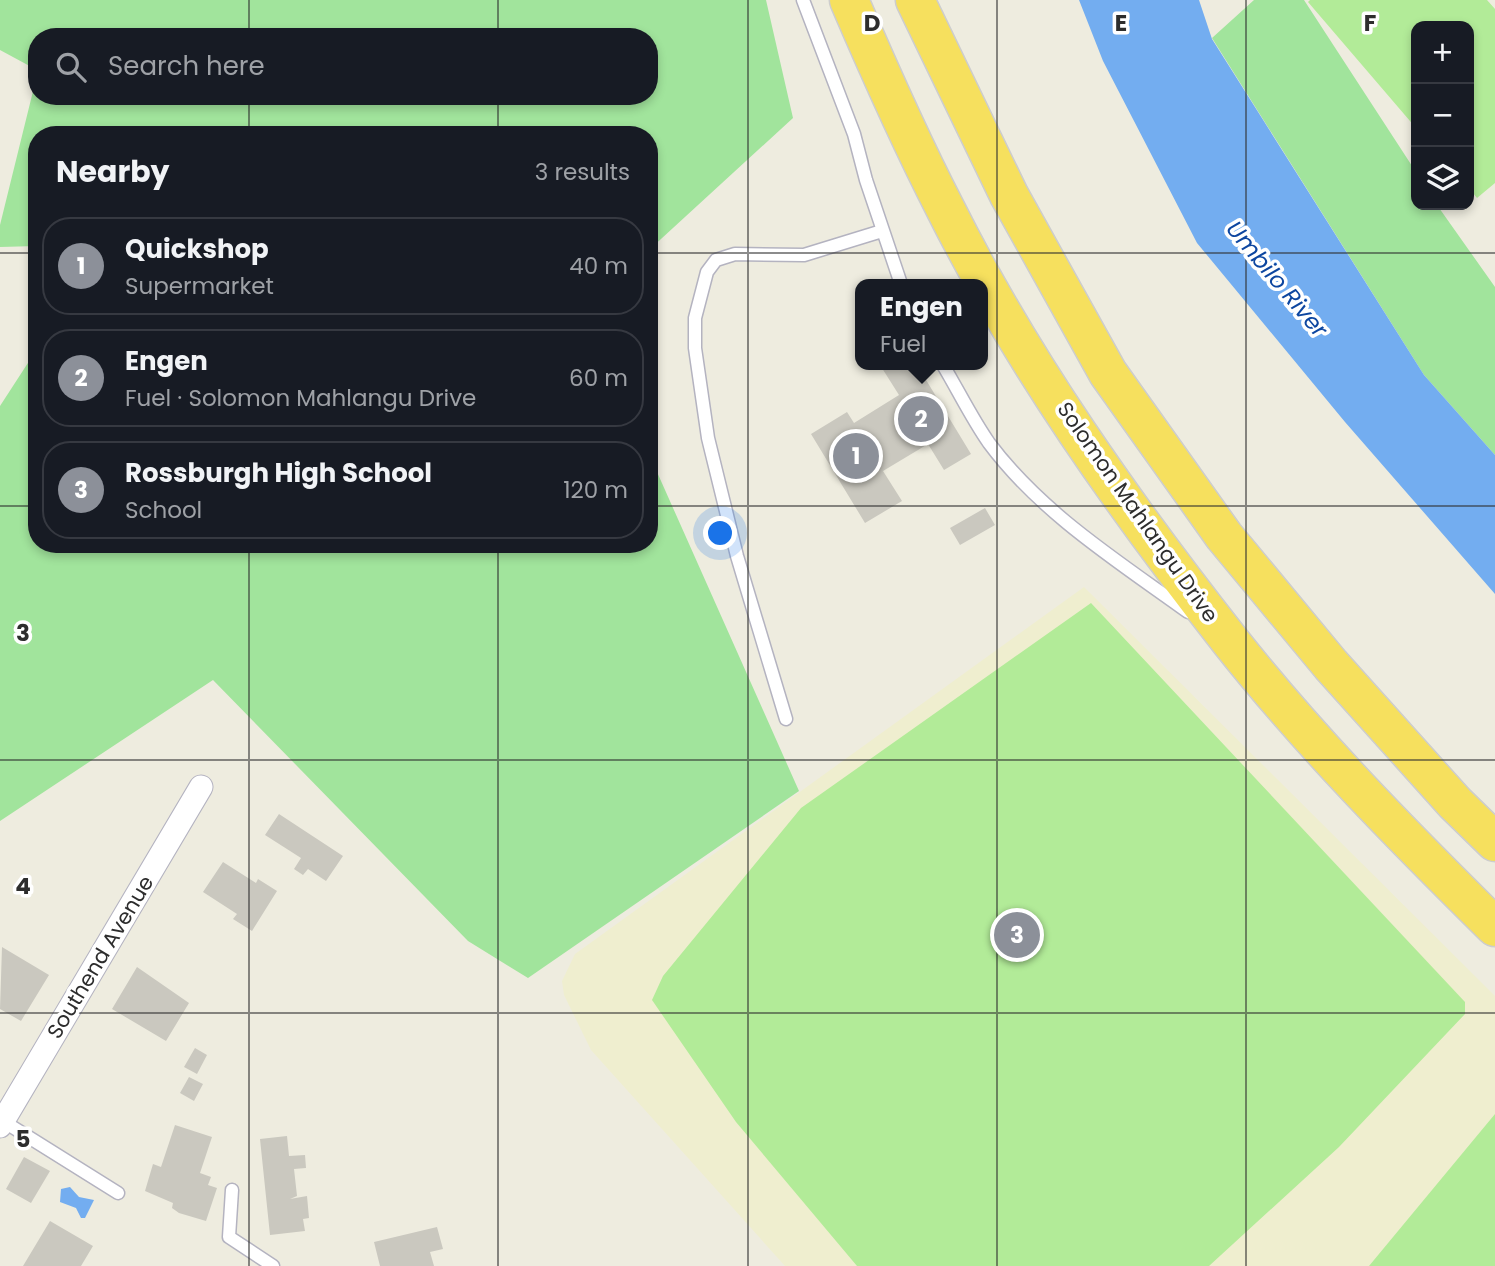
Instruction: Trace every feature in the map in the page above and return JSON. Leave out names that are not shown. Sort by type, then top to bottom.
[{"type":"highway","name":"Solomon Mahlangu Drive","points":[[849,0],[946,210],[985,279]]},
{"type":"highway","points":[[915,0],[1009,195],[1108,373],[1224,536],[1331,665],[1455,803],[1495,842]]},
{"type":"highway","name":"Solomon Mahlangu Drive","points":[[988,285],[1018,338],[1104,471],[1231,643],[1402,833],[1495,927]]},
{"type":"street","name":"Southend Avenue","points":[[1,1124],[201,787]]},
{"type":"lane","points":[[803,0],[855,134],[899,279]]},
{"type":"lane","points":[[786,719],[737,556],[708,438],[695,348],[695,318],[707,272],[716,260],[735,254],[804,255],[883,231]]},
{"type":"lane","points":[[946,370],[988,442],[1024,484],[1114,558],[1231,643]]},
{"type":"lane","points":[[1,1124],[118,1194]]},
{"type":"lane","points":[[232,1191],[229,1237],[273,1266]]},
{"type":"shaded area","points":[[1084,587],[1495,996],[1495,1266],[785,1266],[591,1050],[564,995],[562,981],[575,954]]},
{"type":"green space","points":[[0,0],[766,0],[793,118],[658,242],[658,126],[28,126],[28,246],[0,247],[0,225],[30,105],[658,105],[658,28],[28,28],[28,65],[0,50]]},
{"type":"green space","points":[[1254,0],[1304,0],[1411,164],[1411,210],[1441,210],[1495,287],[1495,455],[1424,375],[1212,38]]},
{"type":"green space","points":[[1487,0],[1495,9],[1495,183],[1477,198],[1474,194],[1474,21],[1411,21],[1411,122],[1308,2]]},
{"type":"green space","points":[[28,363],[28,553],[658,553],[658,474],[799,791],[528,978],[468,941],[213,680],[0,821],[0,406]]},
{"type":"green space","points":[[1091,603],[1465,1002],[1465,1014],[1339,1147],[1209,1266],[857,1266],[736,1122],[652,1000],[663,976],[801,808]]},
{"type":"green space","points":[[1495,1114],[1495,1266],[1369,1266]]},
{"type":"water","name":"Umbilo River","points":[[1079,0],[1199,0],[1212,39],[1424,375],[1495,455],[1495,594],[1345,422],[1197,243],[1103,61]]},
{"type":"water","points":[[70,1187],[79,1197],[94,1200],[85,1218],[81,1218],[76,1208],[60,1202],[61,1189]]},
{"type":"building","points":[[883,370],[920,370],[971,454],[944,470],[928,444],[883,471],[902,501],[865,523],[811,434],[847,412],[854,423],[899,395]]},
{"type":"building","points":[[985,508],[995,525],[960,545],[950,528]]},
{"type":"building","points":[[279,814],[343,856],[326,881],[308,869],[303,875],[294,869],[301,858],[265,835]]},
{"type":"building","points":[[223,862],[256,883],[258,879],[277,891],[252,931],[233,919],[237,914],[203,892]]},
{"type":"building","points":[[2,947],[49,975],[21,1021],[0,1009]]},
{"type":"building","points":[[137,967],[189,1003],[166,1041],[112,1009]]},
{"type":"building","points":[[195,1048],[207,1055],[197,1074],[184,1067]]},
{"type":"building","points":[[189,1077],[203,1084],[194,1101],[180,1093]]},
{"type":"building","points":[[175,1125],[212,1137],[200,1173],[211,1177],[208,1185],[217,1188],[206,1221],[179,1213],[172,1208],[173,1203],[145,1191],[153,1164],[161,1167]]},
{"type":"building","points":[[287,1136],[289,1156],[305,1155],[306,1168],[294,1169],[297,1196],[290,1199],[307,1196],[309,1218],[303,1219],[305,1231],[270,1235],[260,1139]]},
{"type":"building","points":[[24,1157],[50,1171],[31,1203],[6,1189]]},
{"type":"building","points":[[50,1221],[93,1246],[81,1266],[23,1266]]},
{"type":"building","points":[[437,1227],[443,1249],[430,1252],[434,1266],[380,1266],[374,1242]]},
{"type":"place","name":"Engen","points":[[921,419]]},
{"type":"place","name":"Quickshop","points":[[856,456]]},
{"type":"place","name":"Rossburgh High School","points":[[1017,935]]}]
